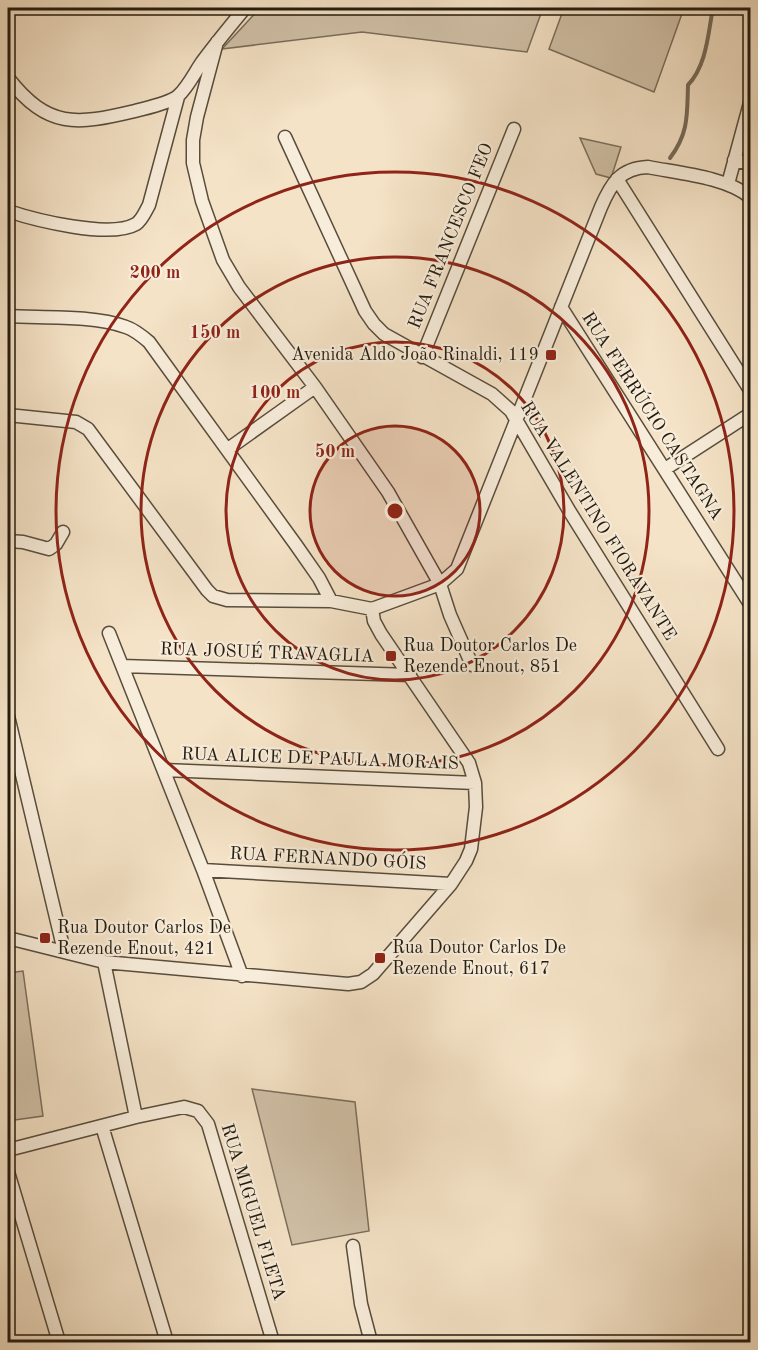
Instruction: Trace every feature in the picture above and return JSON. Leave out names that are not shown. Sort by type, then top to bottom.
[{"type":"street","points":[[8,211],[65,226],[113,229],[137,223],[143,217],[148,205],[178,97],[217,42],[245,8]]},
{"type":"street","points":[[217,42],[193,140],[193,163],[202,201],[223,260],[239,287],[315,387],[388,492],[440,584],[450,615],[472,665]]},
{"type":"street","points":[[8,78],[21,95],[40,110],[69,121],[114,116],[151,107],[178,97]]},
{"type":"street","points":[[728,184],[750,103]]},
{"type":"street","name":"RUA FRANCESCO FEO","points":[[422,357],[514,129]]},
{"type":"street","name":"RUA VALENTINO FIORAVANTE","points":[[285,137],[364,311],[384,334],[492,394],[511,411],[570,512],[718,749]]},
{"type":"street","points":[[734,160],[750,164]]},
{"type":"street","points":[[8,415],[76,422],[88,429],[213,596],[227,600],[331,601],[372,609],[440,584],[451,576],[463,558],[604,201],[617,179],[635,167],[648,166],[728,184],[742,190],[750,197]]},
{"type":"street","points":[[617,179],[750,390]]},
{"type":"street","name":"RUA FERRÚCIO CASTAGNA","points":[[561,307],[750,604]]},
{"type":"street","points":[[8,316],[97,321],[124,326],[149,342],[228,449],[313,570],[331,601]]},
{"type":"street","points":[[228,449],[315,387]]},
{"type":"street","points":[[665,469],[750,414]]},
{"type":"street","points":[[8,541],[23,542],[49,549],[56,544],[63,532]]},
{"type":"street","points":[[8,938],[104,962],[243,976],[348,984],[361,982],[373,974],[460,873],[471,849],[475,825],[475,783],[469,763],[376,625],[372,609]]},
{"type":"street","points":[[109,633],[243,976]]},
{"type":"street","name":"RUA JOSUÉ TRAVAGLIA","points":[[123,666],[410,675]]},
{"type":"street","points":[[8,716],[64,951]]},
{"type":"street","name":"RUA ALICE DE PAULA MORAIS","points":[[164,770],[475,783]]},
{"type":"street","name":"RUA FERNANDO GÓIS","points":[[203,870],[451,884]]},
{"type":"street","points":[[104,962],[136,1117]]},
{"type":"street","name":"RUA MIGUEL FLETA","points":[[8,1150],[184,1107],[198,1111],[208,1124],[273,1342]]},
{"type":"street","points":[[102,1126],[167,1342]]},
{"type":"street","points":[[8,1172],[59,1342]]},
{"type":"street","points":[[353,1246],[361,1304],[371,1342]]},
{"type":"shaded area","points":[[260,8],[543,8],[527,52],[362,32],[222,49]]},
{"type":"shaded area","points":[[564,8],[684,8],[654,92],[549,49]]},
{"type":"shaded area","points":[[580,138],[621,147],[611,178],[596,174]]},
{"type":"shaded area","points":[[23,971],[43,1116],[8,1121],[8,973]]},
{"type":"shaded area","points":[[252,1089],[355,1102],[369,1231],[292,1245]]},
{"type":"waterway","points":[[670,158],[684,132],[688,85],[703,58],[713,8]]},
{"type":"place","name":"Avenida Aldo João Rinaldi, 119","points":[[551,355]]},
{"type":"place","name":"Rua Doutor Carlos De Rezende Enout, 851","points":[[391,656]]},
{"type":"place","name":"Rua Doutor Carlos De Rezende Enout, 421","points":[[45,938]]},
{"type":"place","name":"Rua Doutor Carlos De Rezende Enout, 617","points":[[380,958]]}]
